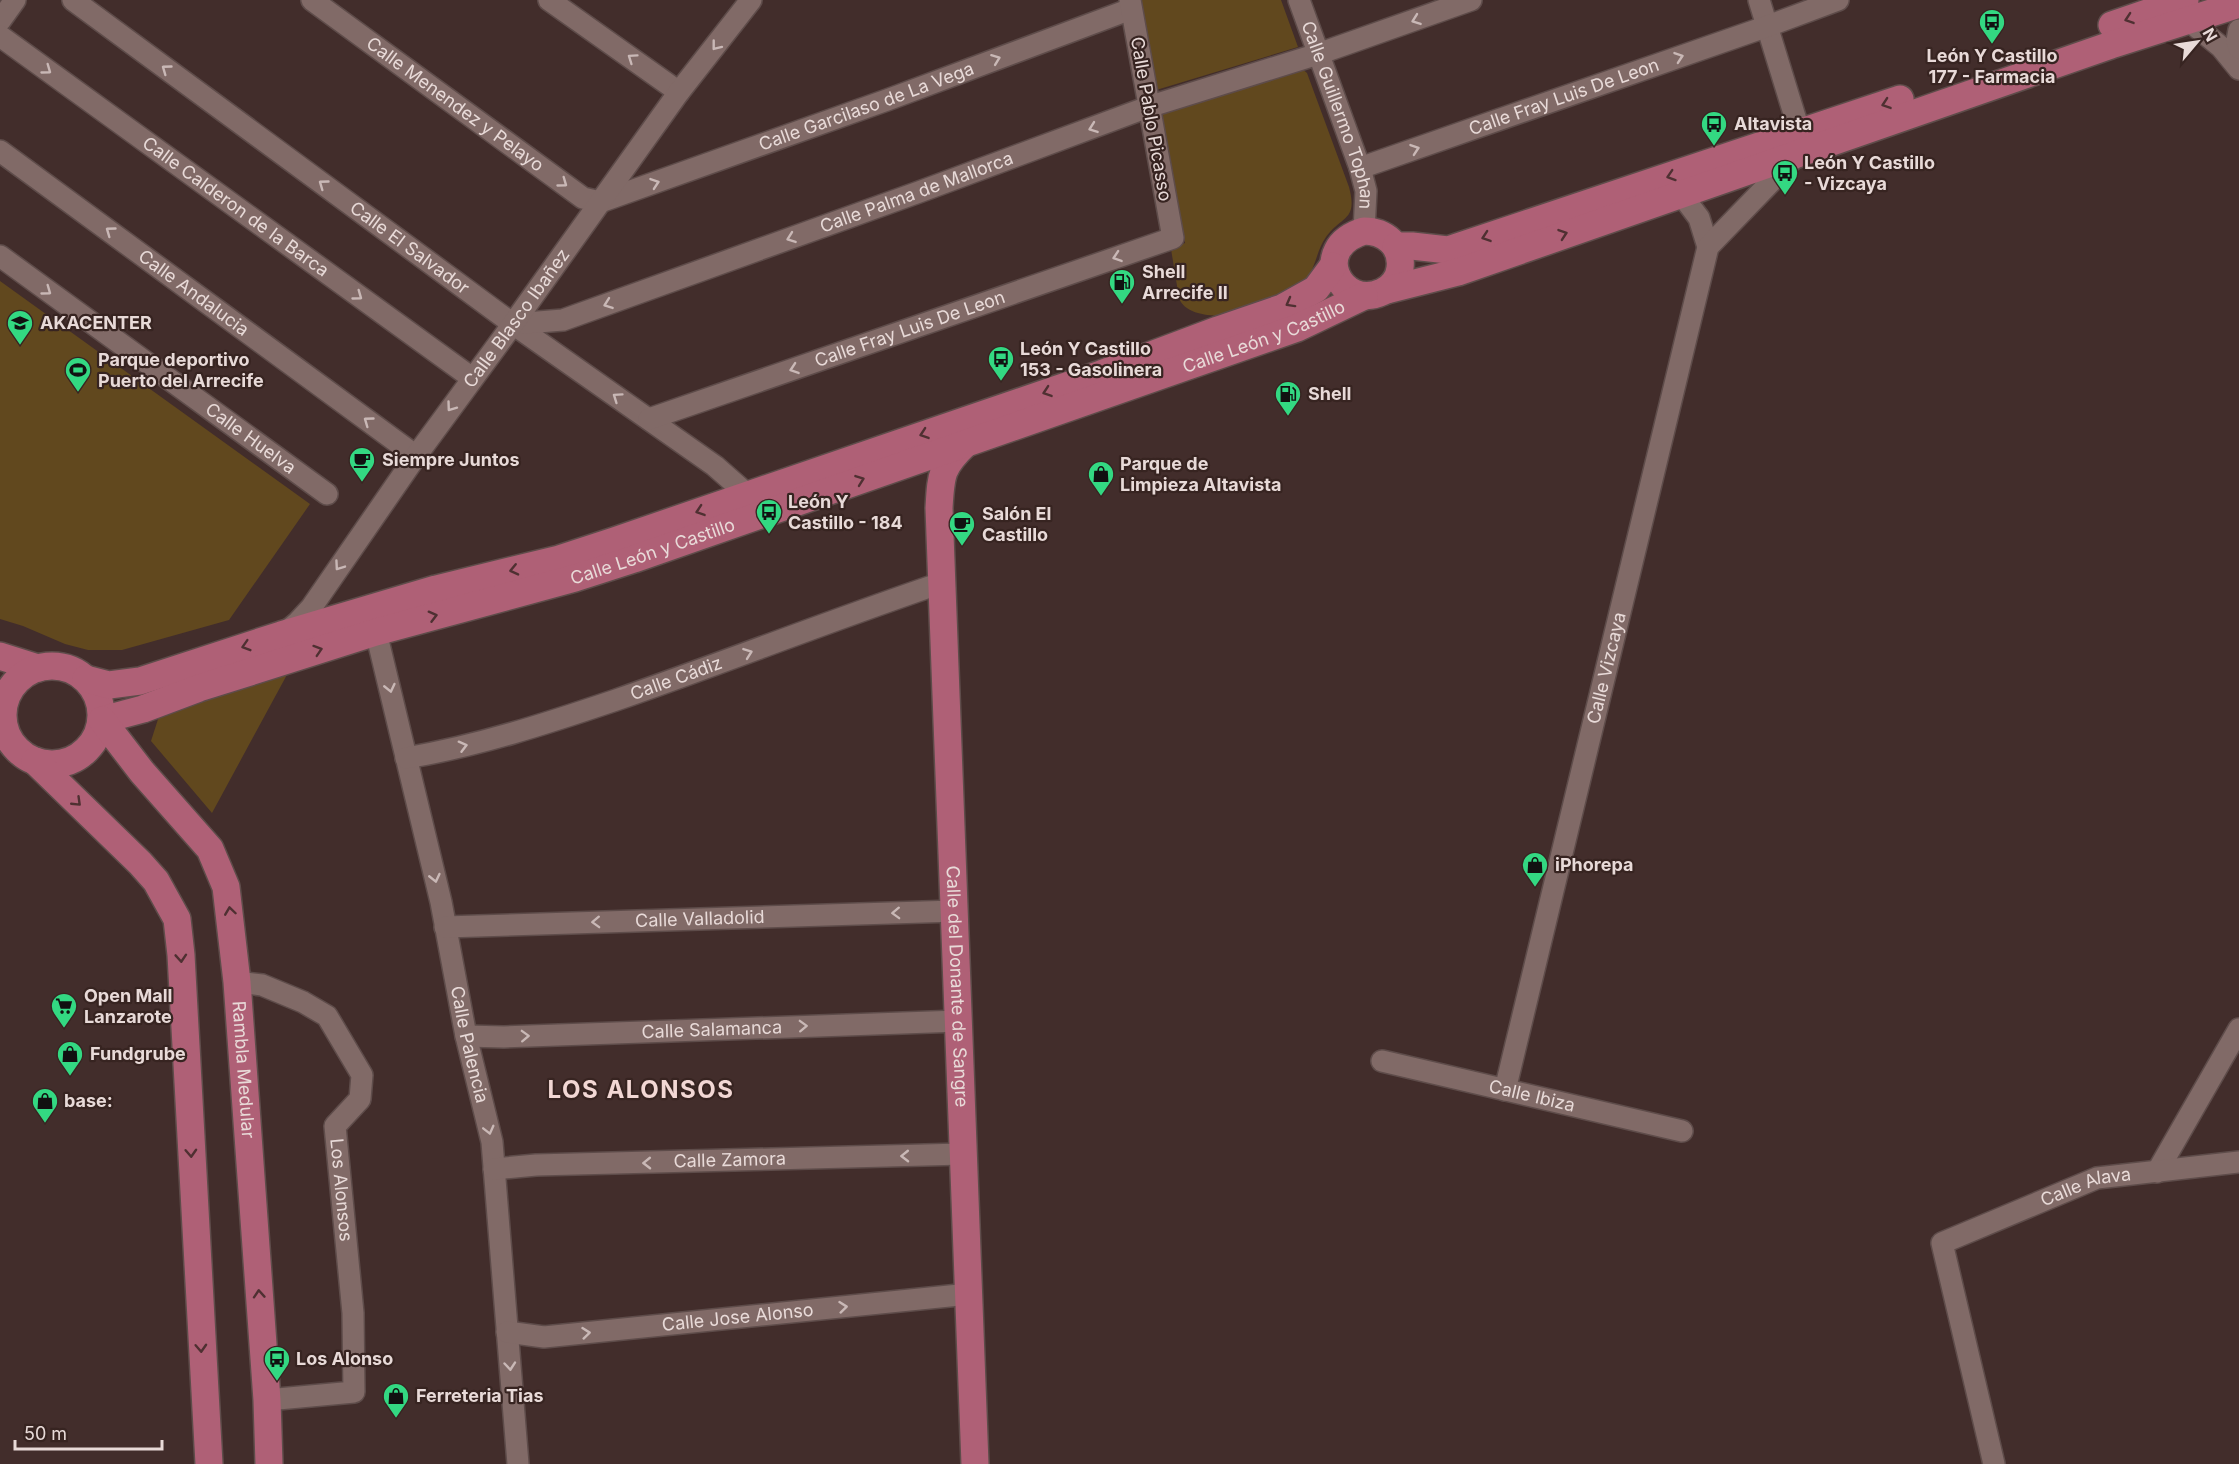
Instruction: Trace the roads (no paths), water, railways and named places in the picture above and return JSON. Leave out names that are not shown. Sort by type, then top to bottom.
[{"type":"main road","name":"Calle León y Castillo","points":[[1396,246],[1448,250],[2111,45],[2186,10],[2239,4]]},
{"type":"main road","name":"Calle León y Castillo","points":[[102,720],[376,632],[574,578],[1297,328],[1376,293],[1458,272],[1681,194],[1799,143]]},
{"type":"main road","points":[[1373,231],[1386,236],[1396,246],[1400,254],[1401,266],[1394,283],[1376,293],[1351,291],[1336,278],[1333,266],[1335,254],[1341,244],[1353,234],[1373,231]]},
{"type":"main road","name":"Calle León y Castillo","points":[[86,679],[109,685],[140,681],[281,635],[436,589],[559,559],[1101,374],[1282,308],[1316,288],[1333,266]]},
{"type":"main road","name":"Calle del Donante de Sangre","points":[[966,442],[947,461],[940,479],[939,508],[975,1464]]},
{"type":"main road","name":"Calle del Donante de Sangre","points":[[898,467],[918,470],[929,482],[939,508]]},
{"type":"main road","points":[[0,656],[38,668]]},
{"type":"main road","points":[[35,761],[53,764],[70,761],[86,752],[97,737],[102,720],[101,704],[95,690],[86,679],[72,669],[55,666],[38,668],[22,676],[10,690],[4,707],[6,740],[22,754],[35,761],[140,863],[156,881],[177,920],[181,955],[208,1464]]},
{"type":"main road","points":[[142,772],[130,740],[132,721],[143,708]]},
{"type":"main road","name":"Rambla Medular","points":[[102,720],[142,772],[210,849],[226,887],[237,982],[267,1401],[269,1464]]},
{"type":"street","points":[[0,21],[15,0]]},
{"type":"street","name":"Calle El Salvador","points":[[73,0],[513,324],[715,466],[748,495]]},
{"type":"street","name":"Calle Menendez y Pelayo","points":[[312,0],[582,198],[600,202]]},
{"type":"street","points":[[549,0],[679,92]]},
{"type":"street","name":"Calle Blasco Ibañez","points":[[281,635],[311,608],[416,456],[679,92],[752,0]]},
{"type":"street","name":"Calle Guillermo Tophan","points":[[1299,0],[1360,168],[1366,190],[1364,231]]},
{"type":"street","name":"Calle Palma de Mallorca","points":[[513,324],[563,320],[1148,107],[1318,54],[1471,0]]},
{"type":"street","points":[[1681,194],[1699,218],[1708,247],[1799,143],[1759,0]]},
{"type":"street","name":"Calle Fray Luis De Leon","points":[[1360,168],[1838,0]]},
{"type":"street","name":"Calle Garcilaso de La Vega","points":[[600,202],[887,100],[1130,4]]},
{"type":"street","name":"Calle Pablo Picasso","points":[[1130,4],[1173,238]]},
{"type":"street","points":[[2186,10],[2239,69]]},
{"type":"street","points":[[2239,30],[2237,41],[2239,48]]},
{"type":"street","name":"Calle Calderon de la Barca","points":[[0,36],[472,378]]},
{"type":"street","name":"Calle Andalucia","points":[[0,151],[416,456]]},
{"type":"street","points":[[1699,218],[1737,216]]},
{"type":"street","name":"Calle Fray Luis De Leon","points":[[649,419],[1173,238]]},
{"type":"street","name":"Calle Vizcaya","points":[[1505,1090],[1708,247]]},
{"type":"street","name":"Calle Huelva","points":[[0,256],[327,494]]},
{"type":"street","name":"Calle Cádiz","points":[[406,759],[543,725],[941,583]]},
{"type":"street","name":"Calle Palencia","points":[[376,632],[445,927],[466,1036],[492,1142],[518,1464]]},
{"type":"street","name":"Calle Valladolid","points":[[445,927],[955,911]]},
{"type":"street","name":"Los Alonsos","points":[[237,982],[262,986],[303,1002],[327,1016],[362,1075],[360,1099],[335,1126],[353,1313],[354,1392],[267,1401]]},
{"type":"street","name":"Calle Salamanca","points":[[466,1036],[504,1037],[959,1021]]},
{"type":"street","points":[[2157,1172],[2239,1029]]},
{"type":"street","name":"Calle Ibiza","points":[[1382,1061],[1682,1131]]},
{"type":"street","name":"Calle Zamora","points":[[494,1169],[963,1154]]},
{"type":"street","name":"Calle Alava","points":[[1994,1464],[1942,1243],[2097,1178],[2239,1162]]},
{"type":"street","name":"Calle Jose Alonso","points":[[507,1332],[544,1337],[969,1294]]},
{"type":"place","name":"León Y Castillo 177 - Farmacia","points":[[1992,45]]},
{"type":"place","name":"Altavista","points":[[1714,147]]},
{"type":"place","name":"León Y Castillo - Vizcaya","points":[[1785,196]]},
{"type":"place","name":"Shell Arrecife II","points":[[1122,305]]},
{"type":"place","name":"AKACENTER","points":[[20,346]]},
{"type":"place","name":"León Y Castillo 153 - Gasolinera","points":[[1001,382]]},
{"type":"place","name":"Parque deportivo Puerto del Arrecife","points":[[78,393]]},
{"type":"place","name":"Shell","points":[[1288,417]]},
{"type":"place","name":"Siempre Juntos","points":[[362,483]]},
{"type":"place","name":"Parque de Limpieza Altavista","points":[[1101,497]]},
{"type":"place","name":"León Y Castillo - 184","points":[[769,535]]},
{"type":"place","name":"Salón El Castillo","points":[[962,547]]},
{"type":"place","name":"iPhorepa","points":[[1535,888]]},
{"type":"place","name":"Open Mall Lanzarote","points":[[64,1029]]},
{"type":"place","name":"Fundgrube","points":[[70,1077]]},
{"type":"place","name":"base:","points":[[45,1124]]},
{"type":"place","name":"Los Alonso","points":[[277,1382]]},
{"type":"place","name":"Ferreteria Tias","points":[[396,1419]]},
{"type":"district","name":"LOS ALONSOS","points":[[641,1090]]}]
